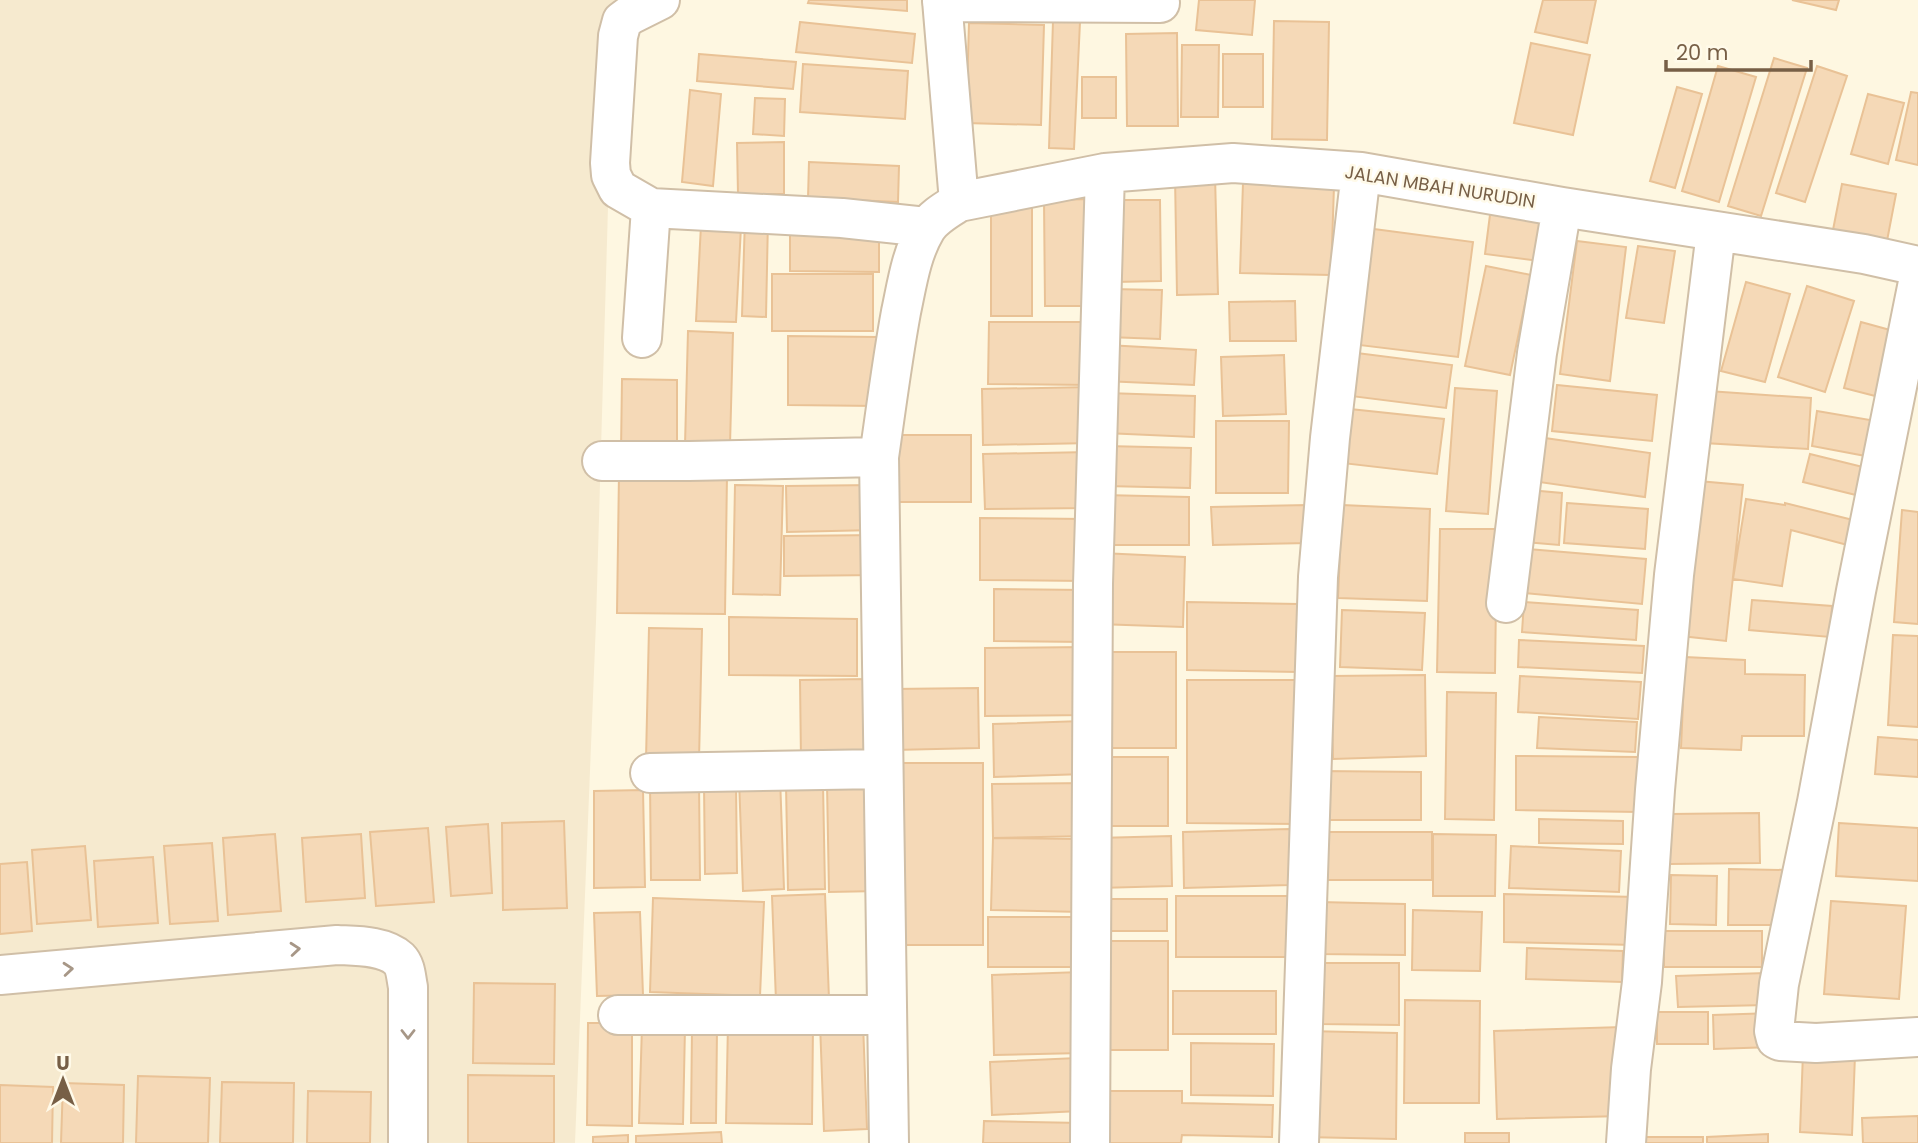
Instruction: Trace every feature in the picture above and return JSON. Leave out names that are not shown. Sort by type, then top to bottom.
[{"type":"street","points":[[660,0],[622,21],[618,36],[610,163],[611,175],[618,189],[651,208],[842,218],[926,227]]},
{"type":"street","points":[[889,1143],[879,457],[892,362],[915,254],[926,227],[959,202],[942,1],[1160,2]]},
{"type":"street","name":"JALAN MBAH NURUDIN","points":[[959,202],[1105,173],[1233,163],[1361,172],[1562,207],[1864,254],[1918,267]]},
{"type":"street","points":[[1299,1143],[1318,577],[1330,438],[1361,172]]},
{"type":"street","points":[[1090,1143],[1093,584],[1105,173]]},
{"type":"street","points":[[1506,603],[1537,354],[1562,207]]},
{"type":"street","points":[[642,338],[651,208]]},
{"type":"street","points":[[1626,1143],[1631,1069],[1642,982],[1674,575],[1716,232]]},
{"type":"street","points":[[1918,282],[1779,984],[1774,1031],[1776,1039],[1783,1042],[1816,1043],[1918,1037]]},
{"type":"street","points":[[603,461],[879,457]]},
{"type":"street","points":[[650,773],[883,769]]},
{"type":"street","points":[[0,975],[337,945],[383,951],[399,960],[404,967],[408,987],[408,1143]]},
{"type":"street","points":[[618,1015],[887,1015]]},
{"type":"shaded area","points":[[0,0],[614,0],[596,622],[575,1143],[0,1143]]},
{"type":"building","points":[[809,0],[907,0],[907,11],[808,3]]},
{"type":"building","points":[[1199,0],[1255,0],[1252,35],[1196,30]]},
{"type":"building","points":[[1543,0],[1596,0],[1587,43],[1535,32]]},
{"type":"building","points":[[1792,0],[1839,0],[1836,10]]},
{"type":"building","points":[[1053,21],[1080,22],[1074,149],[1049,148]]},
{"type":"building","points":[[1274,21],[1329,22],[1327,140],[1272,139]]},
{"type":"building","points":[[800,22],[915,34],[912,63],[796,52]]},
{"type":"building","points":[[969,23],[1044,25],[1041,125],[966,123]]},
{"type":"building","points":[[1177,33],[1178,126],[1127,126],[1126,34]]},
{"type":"building","points":[[1531,43],[1590,55],[1573,135],[1514,123]]},
{"type":"building","points":[[1182,45],[1219,45],[1218,117],[1181,117]]},
{"type":"building","points":[[699,54],[796,62],[793,89],[697,81]]},
{"type":"building","points":[[1223,54],[1263,54],[1263,107],[1223,107]]},
{"type":"building","points":[[1774,58],[1807,68],[1761,216],[1728,206]]},
{"type":"building","points":[[803,64],[908,71],[905,119],[800,112]]},
{"type":"building","points":[[1718,66],[1756,77],[1719,202],[1682,191]]},
{"type":"building","points":[[1817,66],[1847,76],[1805,202],[1776,193]]},
{"type":"building","points":[[1082,77],[1116,77],[1116,118],[1082,118]]},
{"type":"building","points":[[1677,87],[1702,94],[1675,188],[1650,181]]},
{"type":"building","points":[[690,90],[721,94],[713,186],[682,182]]},
{"type":"building","points":[[1911,92],[1918,93],[1918,165],[1896,160]]},
{"type":"building","points":[[1868,94],[1904,103],[1888,164],[1851,154]]},
{"type":"building","points":[[755,98],[785,99],[784,136],[753,134]]},
{"type":"building","points":[[784,142],[784,194],[738,194],[737,143]]},
{"type":"building","points":[[809,162],[899,166],[898,202],[808,198]]},
{"type":"building","points":[[1215,175],[1218,294],[1177,295],[1175,176]]},
{"type":"building","points":[[1243,183],[1334,186],[1331,275],[1240,273]]},
{"type":"building","points":[[1842,184],[1896,194],[1886,246],[1832,235]]},
{"type":"building","points":[[991,199],[1032,199],[1032,316],[991,316]]},
{"type":"building","points":[[1095,199],[1097,306],[1045,306],[1044,200]]},
{"type":"building","points":[[1492,199],[1546,206],[1539,261],[1485,254]]},
{"type":"building","points":[[1114,200],[1160,200],[1161,281],[1115,282]]},
{"type":"building","points":[[745,218],[768,219],[766,317],[742,316]]},
{"type":"building","points":[[701,225],[741,227],[736,322],[696,321]]},
{"type":"building","points":[[790,227],[879,227],[879,272],[790,271]]},
{"type":"building","points":[[1374,229],[1473,242],[1458,357],[1359,345]]},
{"type":"building","points":[[1577,241],[1626,247],[1610,381],[1560,374]]},
{"type":"building","points":[[1638,246],[1675,251],[1664,323],[1626,318]]},
{"type":"building","points":[[1486,266],[1531,275],[1510,375],[1465,366]]},
{"type":"building","points":[[772,274],[873,274],[873,331],[772,331]]},
{"type":"building","points":[[1746,282],[1790,294],[1765,382],[1721,371]]},
{"type":"building","points":[[1807,286],[1854,301],[1825,392],[1778,377]]},
{"type":"building","points":[[1109,289],[1162,290],[1160,339],[1108,337]]},
{"type":"building","points":[[1295,301],[1296,341],[1230,341],[1229,302]]},
{"type":"building","points":[[989,322],[1093,322],[1093,385],[988,384]]},
{"type":"building","points":[[1861,322],[1901,333],[1883,398],[1844,388]]},
{"type":"building","points":[[688,331],[733,333],[730,445],[685,445]]},
{"type":"building","points":[[788,336],[878,337],[877,406],[788,405]]},
{"type":"building","points":[[1107,345],[1196,350],[1194,385],[1104,381]]},
{"type":"building","points":[[1349,352],[1452,365],[1446,408],[1343,395]]},
{"type":"building","points":[[1284,355],[1286,414],[1223,416],[1221,357]]},
{"type":"building","points":[[622,379],[677,380],[677,451],[621,451]]},
{"type":"building","points":[[1557,385],[1657,395],[1652,441],[1552,431]]},
{"type":"building","points":[[1091,387],[1092,443],[983,445],[982,389]]},
{"type":"building","points":[[1455,388],[1497,391],[1488,514],[1446,511]]},
{"type":"building","points":[[1708,391],[1811,398],[1808,449],[1704,443]]},
{"type":"building","points":[[1107,393],[1195,396],[1194,437],[1105,433]]},
{"type":"building","points":[[1350,409],[1444,419],[1437,474],[1342,463]]},
{"type":"building","points":[[1817,411],[1876,421],[1871,457],[1812,446]]},
{"type":"building","points":[[1216,421],[1289,421],[1288,493],[1216,493]]},
{"type":"building","points":[[888,435],[971,435],[971,502],[888,502]]},
{"type":"building","points":[[1545,438],[1650,453],[1645,497],[1539,482]]},
{"type":"building","points":[[1106,446],[1191,448],[1190,488],[1106,486]]},
{"type":"building","points":[[1089,452],[1089,508],[985,509],[983,454]]},
{"type":"building","points":[[1810,454],[1871,469],[1864,497],[1803,482]]},
{"type":"building","points":[[619,473],[727,475],[725,614],[617,613]]},
{"type":"building","points":[[1698,481],[1743,485],[1726,641],[1681,636]]},
{"type":"building","points":[[735,485],[783,486],[780,595],[733,594]]},
{"type":"building","points":[[875,485],[876,530],[787,532],[786,486]]},
{"type":"building","points":[[1529,490],[1562,493],[1559,545],[1525,542]]},
{"type":"building","points":[[1103,495],[1189,497],[1189,545],[1102,545]]},
{"type":"building","points":[[1746,499],[1785,503],[1861,522],[1855,547],[1791,530],[1782,586],[1733,579]]},
{"type":"building","points":[[1567,503],[1648,509],[1645,549],[1564,543]]},
{"type":"building","points":[[1308,505],[1309,543],[1213,545],[1211,507]]},
{"type":"building","points":[[1342,505],[1430,509],[1427,601],[1338,598]]},
{"type":"building","points":[[1902,510],[1918,512],[1918,624],[1894,622]]},
{"type":"building","points":[[980,518],[1085,519],[1085,581],[980,580]]},
{"type":"building","points":[[1440,529],[1497,529],[1495,673],[1437,672]]},
{"type":"building","points":[[879,535],[879,575],[784,576],[784,536]]},
{"type":"building","points":[[1528,549],[1646,559],[1642,604],[1524,593]]},
{"type":"building","points":[[1101,553],[1185,557],[1183,627],[1098,624]]},
{"type":"building","points":[[994,589],[1085,590],[1085,642],[994,641]]},
{"type":"building","points":[[1752,600],[1832,606],[1830,637],[1749,630]]},
{"type":"building","points":[[1187,602],[1298,604],[1298,672],[1187,670]]},
{"type":"building","points":[[1524,602],[1638,610],[1636,640],[1522,632]]},
{"type":"building","points":[[1342,610],[1425,613],[1422,670],[1340,667]]},
{"type":"building","points":[[729,617],[857,619],[857,676],[729,675]]},
{"type":"building","points":[[649,628],[702,629],[699,760],[646,759]]},
{"type":"building","points":[[1893,635],[1918,636],[1918,727],[1888,725]]},
{"type":"building","points":[[1519,640],[1644,646],[1642,673],[1518,667]]},
{"type":"building","points":[[1086,647],[1087,715],[985,716],[985,648]]},
{"type":"building","points":[[1102,652],[1176,652],[1176,748],[1101,748]]},
{"type":"building","points":[[1685,657],[1745,660],[1745,674],[1805,675],[1804,736],[1742,736],[1741,750],[1681,748]]},
{"type":"building","points":[[1425,675],[1426,756],[1333,759],[1331,676]]},
{"type":"building","points":[[1520,676],[1641,682],[1638,719],[1518,712]]},
{"type":"building","points":[[867,679],[868,759],[801,760],[800,680]]},
{"type":"building","points":[[1187,680],[1302,680],[1301,824],[1187,823]]},
{"type":"building","points":[[978,688],[979,748],[894,750],[892,689]]},
{"type":"building","points":[[1447,692],[1496,693],[1494,820],[1445,819]]},
{"type":"building","points":[[1539,717],[1637,722],[1635,752],[1537,748]]},
{"type":"building","points":[[1082,721],[1084,774],[994,777],[993,724]]},
{"type":"building","points":[[1878,737],[1918,740],[1918,777],[1875,774]]},
{"type":"building","points":[[1516,756],[1638,757],[1638,812],[1516,810]]},
{"type":"building","points":[[1101,757],[1168,757],[1168,826],[1101,826]]},
{"type":"building","points":[[892,763],[983,763],[983,945],[892,945]]},
{"type":"building","points":[[1321,771],[1421,772],[1421,820],[1321,820]]},
{"type":"building","points":[[780,777],[784,889],[743,891],[739,779]]},
{"type":"building","points":[[699,782],[700,880],[651,880],[650,783]]},
{"type":"building","points":[[736,783],[737,873],[705,874],[704,784]]},
{"type":"building","points":[[1089,783],[1089,836],[993,838],[992,784]]},
{"type":"building","points":[[823,784],[825,889],[788,890],[786,785]]},
{"type":"building","points":[[827,784],[877,784],[879,891],[829,892]]},
{"type":"building","points":[[643,790],[645,887],[594,888],[594,791]]},
{"type":"building","points":[[1759,813],[1760,863],[1670,864],[1670,814]]},
{"type":"building","points":[[1539,819],[1623,821],[1623,844],[1539,843]]},
{"type":"building","points":[[564,821],[567,908],[503,910],[502,823]]},
{"type":"building","points":[[1839,823],[1918,828],[1918,881],[1836,876]]},
{"type":"building","points":[[488,824],[492,893],[451,896],[446,827]]},
{"type":"building","points":[[428,828],[434,902],[376,906],[370,832]]},
{"type":"building","points":[[1290,829],[1291,885],[1184,888],[1183,832]]},
{"type":"building","points":[[1321,832],[1432,832],[1432,880],[1321,880]]},
{"type":"building","points":[[275,834],[281,911],[228,915],[223,838]]},
{"type":"building","points":[[361,834],[365,898],[306,902],[302,838]]},
{"type":"building","points":[[1433,834],[1496,835],[1495,896],[1433,896]]},
{"type":"building","points":[[1171,836],[1172,886],[1099,888],[1098,838]]},
{"type":"building","points":[[993,838],[1081,839],[1081,912],[991,910]]},
{"type":"building","points":[[212,843],[218,921],[170,924],[164,846]]},
{"type":"building","points":[[85,846],[91,920],[37,924],[32,850]]},
{"type":"building","points":[[1511,846],[1621,851],[1619,892],[1509,888]]},
{"type":"building","points":[[153,857],[158,923],[98,927],[94,861]]},
{"type":"building","points":[[27,862],[32,931],[0,934],[0,864]]},
{"type":"building","points":[[1729,869],[1787,870],[1786,925],[1728,925]]},
{"type":"building","points":[[1671,875],[1717,876],[1716,925],[1670,924]]},
{"type":"building","points":[[825,894],[829,999],[776,1001],[772,896]]},
{"type":"building","points":[[1504,894],[1637,897],[1635,945],[1504,942]]},
{"type":"building","points":[[1176,896],[1288,896],[1288,957],[1176,957]]},
{"type":"building","points":[[653,898],[764,902],[760,996],[650,992]]},
{"type":"building","points":[[1098,899],[1167,899],[1167,931],[1098,931]]},
{"type":"building","points":[[1831,901],[1906,906],[1899,999],[1824,994]]},
{"type":"building","points":[[1319,902],[1405,904],[1405,955],[1318,954]]},
{"type":"building","points":[[1413,910],[1482,912],[1480,971],[1412,970]]},
{"type":"building","points":[[640,912],[643,995],[597,996],[594,913]]},
{"type":"building","points":[[988,917],[1077,917],[1077,967],[988,967]]},
{"type":"building","points":[[1664,931],[1762,931],[1762,967],[1664,967]]},
{"type":"building","points":[[1102,941],[1168,941],[1168,1050],[1102,1050]]},
{"type":"building","points":[[1527,948],[1623,951],[1622,982],[1526,979]]},
{"type":"building","points":[[1320,963],[1399,963],[1399,1025],[1319,1024]]},
{"type":"building","points":[[1081,972],[1082,1053],[994,1055],[992,975]]},
{"type":"building","points":[[1765,973],[1767,1005],[1678,1007],[1676,976]]},
{"type":"building","points":[[474,983],[555,984],[554,1064],[473,1063]]},
{"type":"building","points":[[1173,991],[1276,991],[1276,1034],[1173,1034]]},
{"type":"building","points":[[1405,1000],[1480,1001],[1479,1103],[1404,1103]]},
{"type":"building","points":[[1657,1012],[1708,1012],[1708,1044],[1657,1044]]},
{"type":"building","points":[[1773,1013],[1773,1047],[1714,1049],[1713,1015]]},
{"type":"building","points":[[588,1023],[632,1023],[632,1126],[587,1125]]},
{"type":"building","points":[[728,1023],[813,1024],[812,1124],[726,1123]]},
{"type":"building","points":[[820,1023],[863,1023],[867,1129],[824,1131]]},
{"type":"building","points":[[642,1026],[685,1027],[683,1124],[639,1123]]},
{"type":"building","points":[[1622,1027],[1624,1116],[1497,1119],[1494,1031]]},
{"type":"building","points":[[692,1028],[717,1028],[716,1123],[691,1123]]},
{"type":"building","points":[[1306,1031],[1397,1033],[1396,1139],[1304,1137]]},
{"type":"building","points":[[1191,1043],[1274,1044],[1273,1096],[1191,1095]]},
{"type":"building","points":[[1803,1053],[1855,1055],[1852,1135],[1800,1132]]},
{"type":"building","points":[[1077,1058],[1080,1111],[992,1115],[990,1062]]},
{"type":"building","points":[[468,1075],[554,1076],[554,1143],[468,1143]]},
{"type":"building","points":[[138,1076],[210,1078],[208,1143],[136,1143]]},
{"type":"building","points":[[222,1082],[294,1083],[293,1143],[220,1143]]},
{"type":"building","points":[[63,1083],[124,1085],[123,1143],[61,1143]]},
{"type":"building","points":[[0,1085],[53,1087],[52,1143],[0,1143]]},
{"type":"building","points":[[308,1091],[371,1092],[370,1143],[307,1143]]},
{"type":"building","points":[[1098,1091],[1182,1091],[1182,1103],[1273,1105],[1272,1137],[1182,1135],[1181,1143],[1098,1143]]},
{"type":"building","points":[[1918,1116],[1918,1143],[1863,1143],[1862,1118]]},
{"type":"building","points":[[984,1121],[1081,1123],[1081,1143],[983,1143]]},
{"type":"building","points":[[721,1132],[722,1143],[636,1143],[636,1136]]},
{"type":"building","points":[[1465,1133],[1509,1133],[1509,1143],[1465,1143]]},
{"type":"building","points":[[1768,1134],[1768,1143],[1707,1143],[1707,1137]]},
{"type":"building","points":[[628,1135],[628,1143],[593,1143],[593,1137]]},
{"type":"building","points":[[1643,1137],[1703,1137],[1703,1143],[1643,1143]]}]
